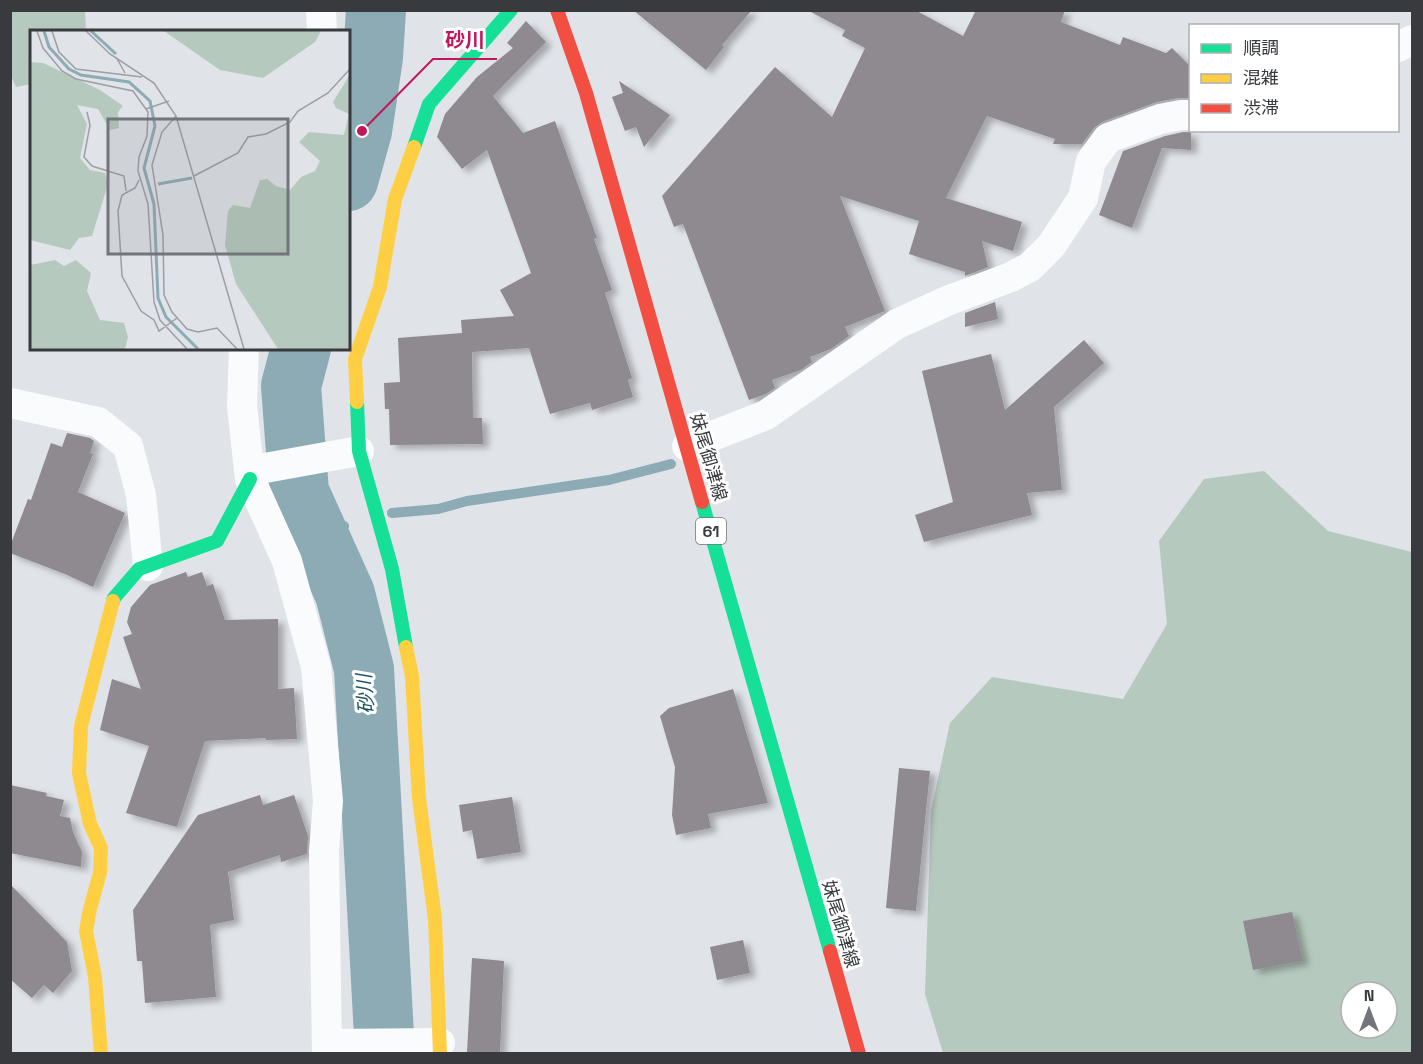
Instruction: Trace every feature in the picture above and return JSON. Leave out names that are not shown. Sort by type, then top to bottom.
[{"type":"street","points":[[321,10],[322,30]]},
{"type":"street","points":[[244,350],[242,406],[249,475],[286,561],[316,667],[328,801],[324,851],[327,1049],[440,1048],[435,918],[419,798],[412,676],[392,569],[359,451],[356,359],[380,287],[395,199],[429,105],[511,10]]},
{"type":"street","name":"妹尾御津線","points":[[557,10],[586,93],[859,1053]]},
{"type":"street","points":[[1399,47],[1413,40]]},
{"type":"street","points":[[687,446],[766,416],[897,324],[1030,267],[1051,246],[1083,198],[1090,160],[1108,138],[1160,119],[1189,116]]},
{"type":"street","points":[[10,403],[98,422],[128,446],[141,495],[148,566]]},
{"type":"street","points":[[249,475],[359,451]]},
{"type":"street","points":[[101,1053],[95,977],[86,931],[100,873],[100,848],[90,824],[79,773],[81,726],[114,598],[139,569],[217,541],[249,475]]},
{"type":"green space","points":[[10,11],[85,11],[86,30],[30,30],[30,84],[16,87],[11,76]]},
{"type":"green space","points":[[1264,471],[1328,531],[1412,552],[1412,1053],[943,1053],[925,994],[931,811],[950,723],[992,677],[1123,699],[1167,624],[1159,541],[1204,479]]},
{"type":"building","points":[[633,10],[752,10],[722,45],[724,47],[706,70]]},
{"type":"building","points":[[807,10],[915,10],[963,36],[976,10],[1065,10],[1061,22],[1120,45],[1123,37],[1166,53],[1172,48],[1189,65],[1189,98],[1157,102],[1102,122],[1094,128],[1082,144],[1053,144],[1055,139],[987,116],[946,198],[1022,222],[1013,251],[982,241],[988,267],[965,276],[965,272],[909,254],[919,221],[840,196],[885,311],[845,327],[849,336],[831,349],[810,357],[812,362],[801,370],[772,380],[775,388],[749,400],[683,224],[674,227],[662,196],[775,67],[832,117],[865,48],[842,36],[845,30]]},
{"type":"building","points":[[526,21],[546,42],[493,96],[523,133],[555,121],[597,238],[594,239],[612,290],[605,293],[632,378],[628,380],[633,397],[592,410],[590,403],[550,414],[529,348],[472,352],[473,418],[482,418],[483,444],[390,445],[389,409],[385,409],[384,383],[400,382],[398,338],[462,333],[461,320],[514,316],[500,290],[531,273],[487,150],[462,169],[437,137],[445,114],[477,77],[513,48],[507,43]]},
{"type":"building","points":[[619,81],[670,115],[644,147],[636,127],[625,131],[612,97],[623,93]]},
{"type":"building","points":[[1183,132],[1191,132],[1191,150],[1162,148],[1132,228],[1099,215],[1123,151]]},
{"type":"building","points":[[995,302],[998,319],[965,327],[965,313]]},
{"type":"building","points":[[1084,340],[1104,363],[1054,407],[1062,490],[1027,493],[1032,515],[924,542],[915,515],[953,502],[922,371],[991,354],[1005,410]]},
{"type":"building","points":[[67,433],[94,441],[90,453],[93,454],[78,492],[125,513],[93,587],[10,553],[10,546],[28,499],[31,500],[51,443],[62,447]]},
{"type":"building","points":[[186,572],[188,577],[202,572],[207,586],[213,584],[225,620],[278,619],[278,689],[294,688],[297,739],[205,741],[177,827],[126,813],[149,746],[100,730],[112,679],[141,689],[123,637],[132,634],[127,622],[131,607],[150,585]]},
{"type":"building","points":[[733,689],[768,803],[708,814],[711,828],[676,835],[672,815],[675,767],[660,716],[669,708]]},
{"type":"building","points":[[899,768],[930,771],[916,911],[886,908]]},
{"type":"building","points":[[10,785],[47,793],[46,796],[64,800],[60,816],[70,818],[73,832],[82,852],[81,867],[10,853]]},
{"type":"building","points":[[260,795],[263,805],[294,795],[308,836],[307,854],[281,862],[280,855],[228,872],[234,920],[210,925],[216,997],[145,1003],[142,961],[137,961],[133,910],[198,815]]},
{"type":"building","points":[[512,797],[521,852],[477,859],[472,830],[463,832],[459,805]]},
{"type":"building","points":[[10,884],[67,942],[72,971],[53,993],[44,985],[32,998],[10,979]]},
{"type":"building","points":[[1292,912],[1303,961],[1253,970],[1243,921]]},
{"type":"building","points":[[743,940],[750,973],[717,980],[710,947]]},
{"type":"building","points":[[472,958],[504,961],[500,1053],[467,1053]]},
{"type":"waterway","name":"砂川","points":[[350,174],[362,131],[373,57],[376,10]]},
{"type":"waterway","name":"砂川","points":[[300,350],[291,386],[299,492],[345,594],[364,669],[385,1054]]},
{"type":"waterway","points":[[392,513],[438,509],[467,501],[609,480],[671,464]]},
{"type":"waterway","points":[[318,533],[344,526]]},
{"type":"traffic: fast","points":[[414,147],[429,104],[511,10]]},
{"type":"traffic: fast","points":[[357,402],[359,451],[392,569],[406,647]]},
{"type":"traffic: fast","points":[[113,601],[139,569],[217,541],[250,479]]},
{"type":"traffic: fast","points":[[702,502],[830,951]]},
{"type":"traffic: slow","points":[[357,402],[355,359],[380,287],[395,199],[414,147]]},
{"type":"traffic: slow","points":[[101,1054],[95,977],[86,931],[100,873],[101,848],[90,824],[79,773],[81,726],[113,601]]},
{"type":"traffic: slow","points":[[406,647],[412,676],[419,798],[435,919],[440,1054]]},
{"type":"traffic: jam","points":[[557,10],[586,93],[702,502]]},
{"type":"traffic: jam","points":[[830,951],[859,1054]]},
{"type":"place","name":"砂川","points":[[362,131]]}]
